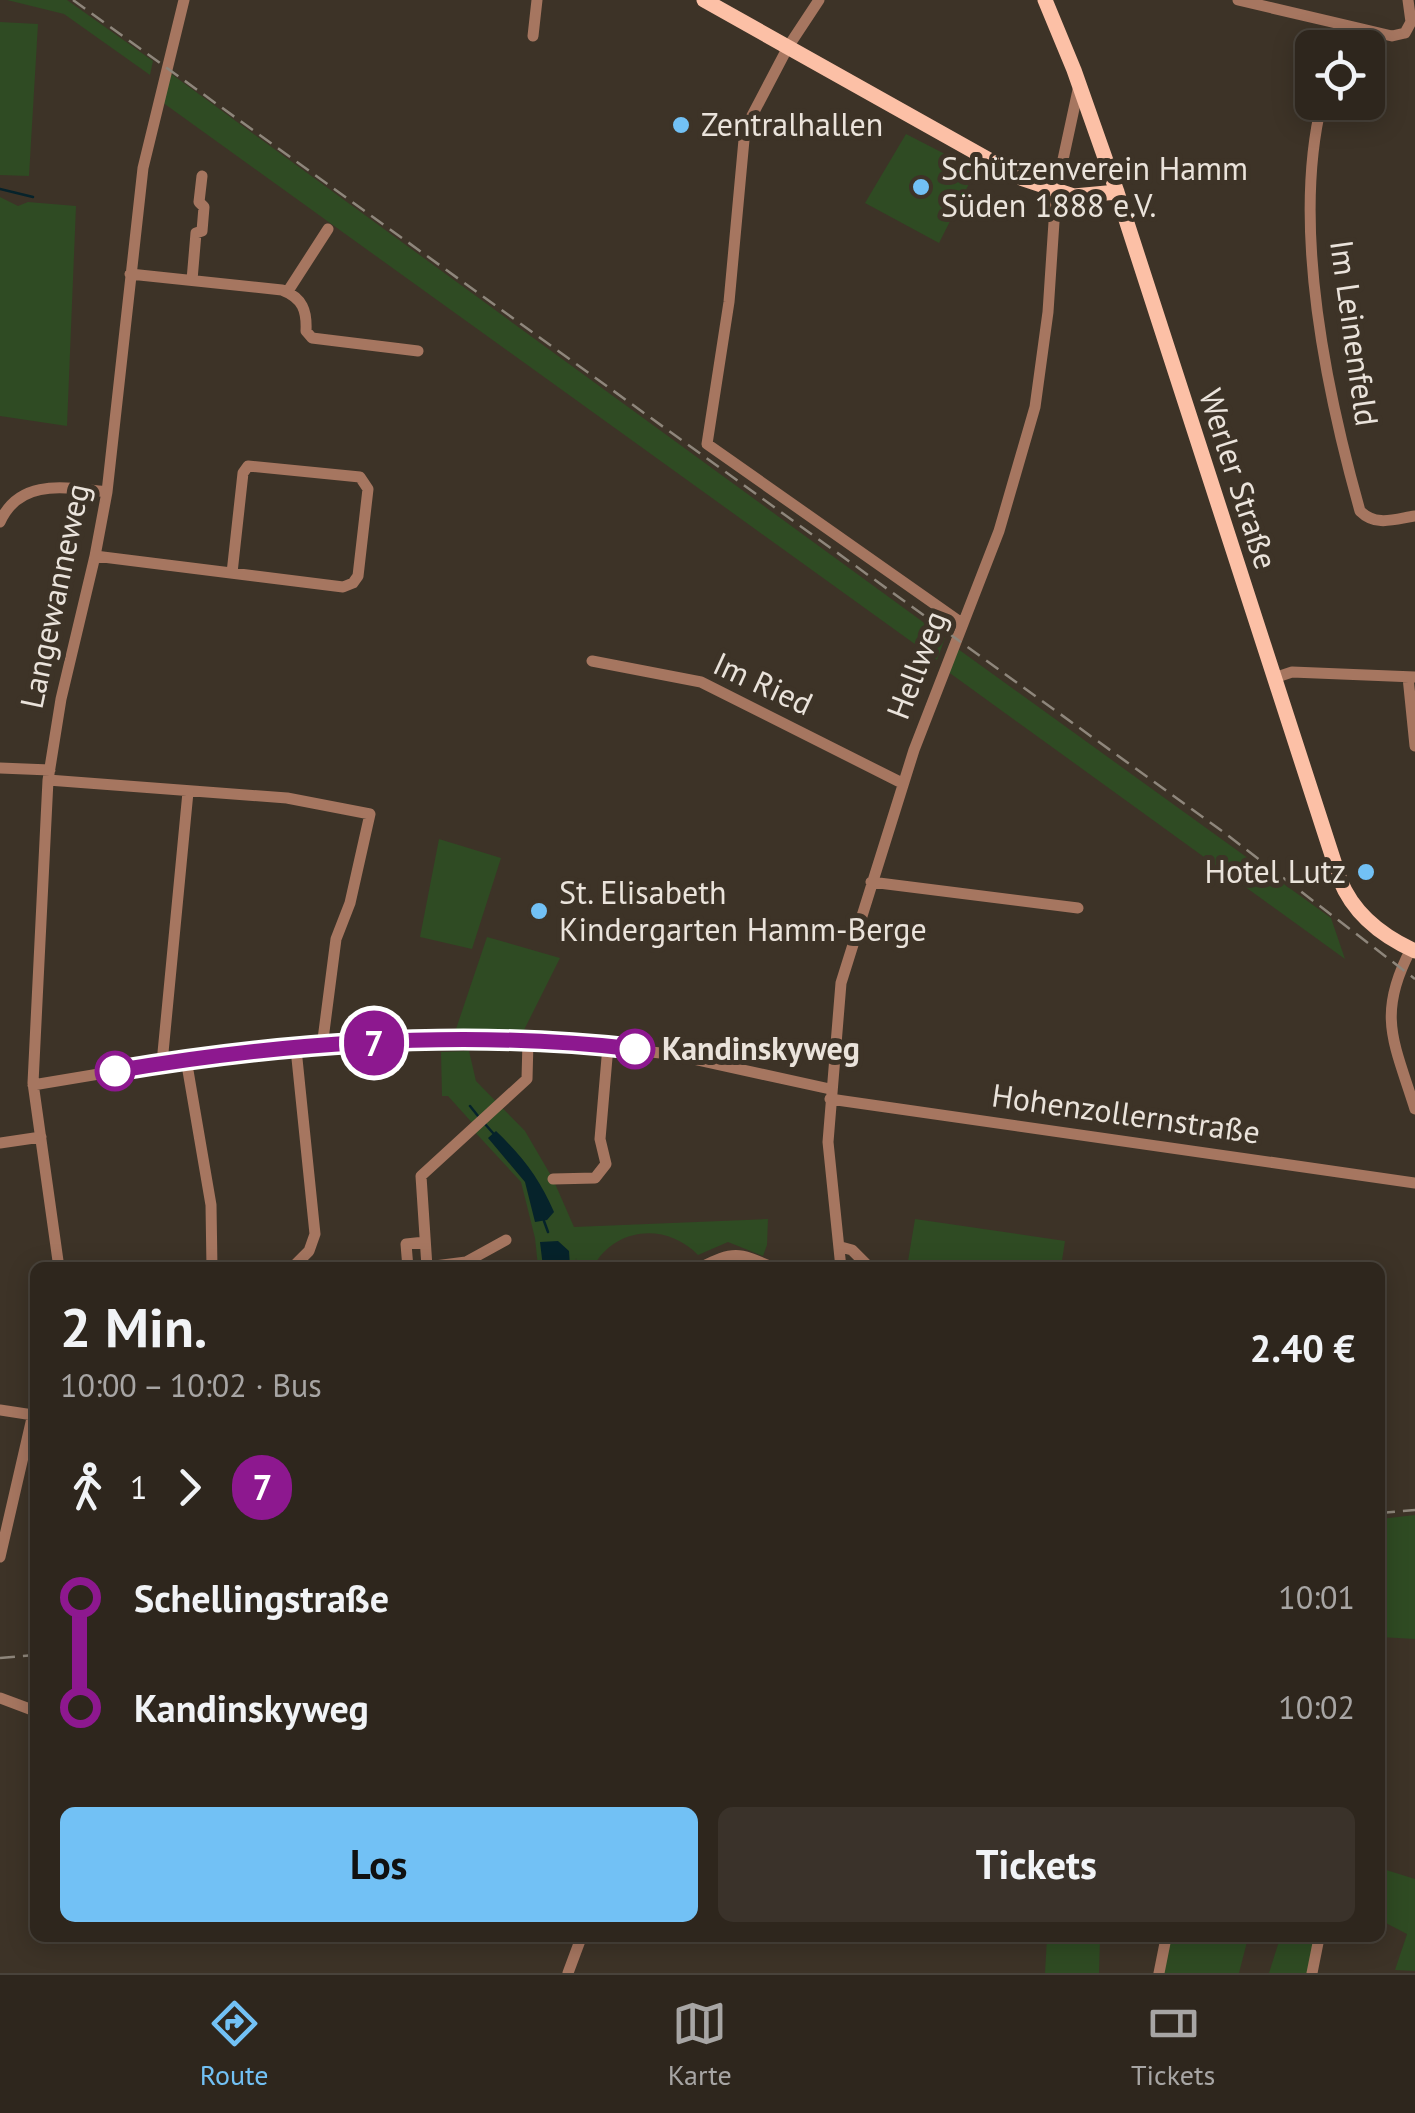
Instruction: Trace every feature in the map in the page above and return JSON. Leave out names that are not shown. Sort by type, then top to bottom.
[{"type":"main road","points":[[704,0],[989,161],[1056,192],[1091,197],[1117,192]]},
{"type":"main road","name":"Werler Straße","points":[[1045,0],[1117,192],[1345,892],[1358,912],[1380,931],[1413,950]]},
{"type":"street","name":"Langewanneweg","points":[[58,1262],[33,1085],[49,775],[64,684],[107,492],[146,153],[184,0]]},
{"type":"street","points":[[533,36],[536,0]]},
{"type":"street","points":[[819,0],[788,47],[744,130],[732,264],[707,444],[962,624]]},
{"type":"street","points":[[1238,0],[1392,36],[1405,33],[1411,22],[1408,0]]},
{"type":"street","points":[[1341,30],[1342,25]]},
{"type":"street","points":[[1405,33],[1415,43]]},
{"type":"street","name":"Hellweg","points":[[841,1262],[829,1170],[830,1094],[840,983],[902,783],[999,531],[1034,407],[1045,348],[1056,192],[1079,84]]},
{"type":"street","name":"Im Leinenfeld","points":[[1319,120],[1312,155],[1312,256],[1343,452],[1360,511],[1367,518],[1377,522],[1415,516]]},
{"type":"street","points":[[192,280],[196,233],[202,231],[202,176]]},
{"type":"street","points":[[288,291],[328,229]]},
{"type":"street","points":[[130,274],[288,291],[306,310],[306,331],[312,338],[418,351]]},
{"type":"street","points":[[95,556],[232,573],[347,586],[358,576],[366,482],[360,477],[254,464],[243,473],[232,573]]},
{"type":"street","points":[[0,522],[15,501],[33,490],[46,487],[107,492]]},
{"type":"street","name":"Im Ried","points":[[592,661],[701,682],[902,783]]},
{"type":"street","points":[[1274,678],[1292,672],[1412,677],[1415,746]]},
{"type":"street","points":[[0,768],[188,792],[287,798],[370,814],[350,904],[336,939],[322,1047]]},
{"type":"street","points":[[162,1063],[188,792]]},
{"type":"street","points":[[871,882],[1078,908]]},
{"type":"street","name":"Werler Straße","points":[[1413,950],[1395,980],[1390,1015],[1392,1038],[1415,1109]]},
{"type":"street","name":"Hohenzollernstraße","points":[[33,1085],[186,1059],[322,1047],[448,1040],[608,1046],[670,1054],[830,1094],[1415,1183]]},
{"type":"street","points":[[424,1262],[421,1176],[527,1079],[528,1041]]},
{"type":"street","points":[[553,1180],[595,1178],[606,1164],[600,1139],[608,1046]]},
{"type":"street","points":[[296,1049],[315,1234],[309,1251],[298,1262]]},
{"type":"street","points":[[186,1059],[211,1205],[212,1262]]},
{"type":"street","points":[[0,1144],[41,1137]]},
{"type":"street","points":[[466,1262],[506,1240]]},
{"type":"street","points":[[408,1262],[406,1244],[425,1242]]},
{"type":"street","points":[[841,1247],[852,1250],[864,1262]]},
{"type":"street","points":[[712,1262],[740,1253],[760,1262]]},
{"type":"street","points":[[0,1410],[30,1410]]},
{"type":"street","points":[[0,1557],[30,1427]]},
{"type":"street","points":[[0,1698],[30,1709]]},
{"type":"street","points":[[568,1973],[579,1942]]},
{"type":"street","points":[[1159,1973],[1165,1942]]},
{"type":"street","points":[[1312,1973],[1318,1942]]},
{"type":"green space","points":[[7,0],[67,0],[153,61],[150,75],[64,14]]},
{"type":"green space","points":[[0,22],[38,24],[29,176],[0,175]]},
{"type":"green space","points":[[170,73],[945,638],[937,660],[162,102]]},
{"type":"green space","name":"Schützenverein Hamm Süden 1888 e.V.","points":[[906,134],[976,170],[939,243],[865,203]]},
{"type":"green space","points":[[0,197],[18,206],[28,202],[76,206],[67,426],[0,416]]},
{"type":"green space","points":[[958,649],[1331,918],[1345,959],[947,671]]},
{"type":"green space","points":[[439,839],[501,858],[472,949],[420,937]]},
{"type":"green space","points":[[487,937],[560,958],[524,1030],[456,1029]]},
{"type":"green space","points":[[469,1051],[476,1081],[525,1131],[553,1179],[574,1227],[768,1219],[763,1256],[728,1242],[698,1255],[671,1237],[642,1234],[614,1244],[597,1262],[577,1262],[576,1258],[576,1262],[537,1262],[521,1182],[448,1096],[442,1096],[441,1052]]},
{"type":"green space","points":[[915,1219],[1065,1241],[1062,1262],[908,1262]]},
{"type":"green space","points":[[1415,1515],[1415,1639],[1385,1637],[1385,1518]]},
{"type":"green space","points":[[1385,1870],[1415,1879],[1415,1971],[1395,1970],[1407,1934],[1385,1923]]},
{"type":"green space","points":[[1047,1942],[1100,1942],[1099,1973],[1045,1973]]},
{"type":"green space","points":[[1168,1942],[1247,1942],[1239,1973],[1163,1973]]},
{"type":"green space","points":[[1279,1942],[1314,1942],[1308,1973],[1269,1973]]},
{"type":"water","points":[[496,1131],[543,1189],[554,1212],[547,1220],[535,1222],[525,1182],[488,1138]]},
{"type":"water","points":[[558,1241],[569,1251],[570,1262],[542,1262],[540,1242]]},
{"type":"waterway","points":[[0,189],[33,197]]},
{"type":"waterway","points":[[470,1106],[478,1116]]},
{"type":"waterway","points":[[485,1124],[493,1133]]},
{"type":"waterway","points":[[544,1221],[548,1232]]},
{"type":"railway","points":[[73,0],[1222,831],[1415,979]]},
{"type":"railway","points":[[1385,1513],[1415,1510]]},
{"type":"railway","points":[[0,1658],[30,1655]]},
{"type":"bus line","name":"7","points":[[115,1071],[226,1053],[419,1040],[528,1041],[635,1049]]},
{"type":"place","name":"Zentralhallen","points":[[681,125]]},
{"type":"place","name":"Schützenverein Hamm Süden 1888 e.V.","points":[[921,187]]},
{"type":"place","name":"Hotel Lutz","points":[[1366,872]]},
{"type":"place","name":"St. Elisabeth Kindergarten Hamm-Berge","points":[[539,911]]},
{"type":"place","name":"Kandinskyweg","points":[[635,1049]]}]
